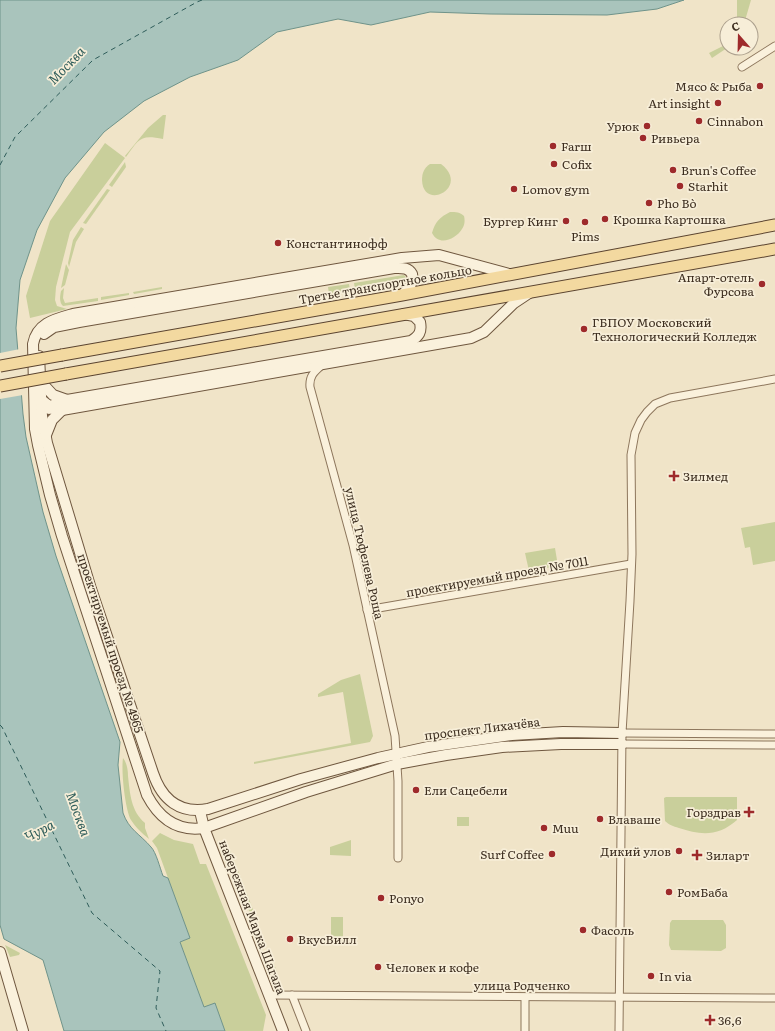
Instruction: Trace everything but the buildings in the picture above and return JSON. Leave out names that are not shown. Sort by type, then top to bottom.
[{"type":"main road","name":"Третье транспортное кольцо","points":[[0,366],[402,295],[775,225]]},
{"type":"main road","points":[[0,386],[775,248]]},
{"type":"main road","name":"проектируемый проезд № 4965","points":[[204,828],[191,829],[173,824],[157,812],[147,795],[62,536],[48,488],[35,429],[32,352],[34,338],[45,324],[73,314],[434,254],[509,274]]},
{"type":"main road","points":[[35,429],[46,404],[41,382],[39,351],[40,340],[42,335],[54,327],[394,268],[408,269],[412,274],[412,283],[402,295]]},
{"type":"main road","points":[[34,392],[46,404],[56,410],[62,410],[471,338],[484,332],[514,303],[529,293]]},
{"type":"main road","points":[[46,404],[411,341],[417,338],[420,333],[420,322],[414,316],[404,314]]},
{"type":"main road","points":[[41,382],[53,395],[67,400]]},
{"type":"main road","points":[[46,437],[52,420],[62,410]]},
{"type":"main road","name":"проектируемый проезд № 4965","points":[[42,416],[46,437],[61,491],[91,589],[156,783],[170,802],[186,809],[200,811]]},
{"type":"main road","name":"проспект Лихачёва","points":[[200,811],[243,799],[301,779],[396,753],[450,743],[512,735],[563,732],[622,733]]},
{"type":"main road","name":"проспект Лихачёва","points":[[204,828],[306,792],[397,764],[502,747],[561,744],[622,744]]},
{"type":"main road","name":"набережная Марка Шагала","points":[[200,811],[204,828],[283,1031]]},
{"type":"main road","points":[[0,952],[23,1031]]},
{"type":"main road","points":[[0,976],[17,1031]]},
{"type":"street","points":[[742,67],[775,46]]},
{"type":"street","name":"улица Тюфелева Роща","points":[[324,364],[311,376],[310,387],[345,514],[395,736],[398,783],[398,858]]},
{"type":"street","points":[[618,1031],[622,733],[631,564],[632,443],[637,426],[655,404],[670,398],[775,379]]},
{"type":"street","name":"проектируемый проезд № 7011","points":[[367,610],[631,564]]},
{"type":"street","name":"проспект Лихачёва","points":[[622,733],[775,734]]},
{"type":"street","name":"проспект Лихачёва","points":[[622,744],[775,745]]},
{"type":"street","name":"улица Родченко","points":[[269,995],[775,998]]},
{"type":"street","name":"набережная Марка Шагала","points":[[292,995],[306,1031]]},
{"type":"street","points":[[525,999],[525,1031]]},
{"type":"green space","points":[[737,0],[751,0],[746,16],[737,16]]},
{"type":"green space","points":[[719,48],[719,53],[712,58],[709,53]]},
{"type":"green space","points":[[163,115],[166,115],[163,139],[149,137],[141,139],[126,157],[125,156],[148,128]]},
{"type":"green space","points":[[105,143],[125,158],[70,232],[56,287],[55,300],[57,306],[67,309],[30,318],[26,296],[50,221]]},
{"type":"green space","points":[[125,162],[126,167],[112,187],[109,185]]},
{"type":"green space","points":[[430,164],[441,164],[449,173],[451,181],[448,188],[443,193],[436,195],[430,194],[424,189],[422,175],[426,167]]},
{"type":"green space","points":[[107,189],[110,190],[86,224],[83,223]]},
{"type":"green space","points":[[450,212],[458,212],[464,216],[464,226],[456,236],[443,241],[439,240],[432,233],[433,229],[438,220]]},
{"type":"green space","points":[[81,227],[84,229],[76,242],[69,267],[68,263],[73,240]]},
{"type":"green space","points":[[66,264],[69,270],[65,285],[61,288]]},
{"type":"green space","points":[[404,275],[406,277],[404,281],[355,289],[354,283]]},
{"type":"green space","points":[[349,284],[350,290],[329,294],[328,287]]},
{"type":"green space","points":[[162,287],[162,289],[134,294],[133,292]]},
{"type":"green space","points":[[64,288],[63,298],[65,303],[98,298],[98,301],[63,306],[60,297],[61,291]]},
{"type":"green space","points":[[129,293],[129,295],[101,300],[101,297]]},
{"type":"green space","points":[[775,522],[775,561],[753,565],[750,547],[745,548],[741,528]]},
{"type":"green space","points":[[555,548],[558,566],[529,571],[525,553]]},
{"type":"green space","points":[[360,674],[373,736],[370,742],[254,764],[254,762],[351,743],[343,692],[318,697],[318,694],[341,680]]},
{"type":"green space","points":[[123,758],[127,767],[132,802],[140,818],[145,823],[145,828],[149,839],[135,826],[129,815],[124,790]]},
{"type":"green space","points":[[737,797],[737,820],[730,826],[716,832],[709,833],[694,832],[679,828],[665,821],[664,798]]},
{"type":"green space","points":[[457,817],[469,817],[469,826],[457,826]]},
{"type":"green space","points":[[160,833],[174,840],[193,844],[200,864],[206,864],[266,1015],[263,1031],[225,1031],[215,1004],[204,1007],[180,942],[190,938],[157,848],[152,841]]},
{"type":"green space","points":[[351,840],[351,856],[330,855],[330,847]]},
{"type":"green space","points":[[230,850],[254,912],[251,914],[241,896],[224,854]]},
{"type":"green space","points":[[331,917],[343,917],[343,941],[331,941]]},
{"type":"green space","points":[[672,920],[723,920],[726,925],[726,948],[721,951],[671,950],[669,945],[670,923]]},
{"type":"green space","points":[[5,945],[20,953],[19,955],[10,957]]},
{"type":"green space","points":[[270,953],[277,972],[272,972],[267,955]]},
{"type":"water","points":[[0,0],[684,0],[657,9],[607,15],[430,12],[371,25],[338,19],[277,32],[238,60],[190,77],[144,101],[104,132],[65,178],[37,230],[20,280],[16,328],[26,437],[43,512],[56,556],[120,742],[118,765],[123,813],[125,819],[128,824],[153,849],[163,876],[168,878],[190,938],[180,942],[204,1007],[215,1003],[225,1031],[64,1031],[43,960],[4,939],[0,925]]},
{"type":"pier","points":[[20,349],[23,395],[0,399],[0,353]]},
{"type":"ferry route","points":[[0,165],[15,137],[93,60],[202,0]]},
{"type":"ferry route","points":[[0,725],[92,913],[160,971],[156,1008],[166,1031]]},
{"type":"place","name":"Мясо & Рыба","points":[[760,86]]},
{"type":"place","name":"Art insight","points":[[718,103]]},
{"type":"place","name":"Cinnabon","points":[[699,121]]},
{"type":"place","name":"Урюк","points":[[647,126]]},
{"type":"place","name":"Ривьера","points":[[643,138]]},
{"type":"place","name":"Farш","points":[[553,146]]},
{"type":"place","name":"Cofix","points":[[554,164]]},
{"type":"place","name":"Brun's Coffee","points":[[673,170]]},
{"type":"place","name":"Starhit","points":[[680,186]]},
{"type":"place","name":"Lomov gym","points":[[514,189]]},
{"type":"place","name":"Pho Bò","points":[[649,203]]},
{"type":"place","name":"Крошка Картошка","points":[[605,219]]},
{"type":"place","name":"Бургер Кинг","points":[[566,221]]},
{"type":"place","name":"Pims","points":[[585,222]]},
{"type":"place","name":"Константинофф","points":[[278,243]]},
{"type":"place","name":"Апарт-отель Фурсова","points":[[762,284]]},
{"type":"place","name":"ГБПОУ Московский Технологический Колледж","points":[[584,329]]},
{"type":"place","name":"Зилмед","points":[[674,476]]},
{"type":"place","name":"Ели Сацебели","points":[[416,790]]},
{"type":"place","name":"Горздрав","points":[[749,812]]},
{"type":"place","name":"Влаваше","points":[[600,819]]},
{"type":"place","name":"Muu","points":[[544,828]]},
{"type":"place","name":"Дикий улов","points":[[679,851]]},
{"type":"place","name":"Surf Coffee","points":[[552,854]]},
{"type":"place","name":"Зиларт","points":[[697,855]]},
{"type":"place","name":"РомБаба","points":[[669,892]]},
{"type":"place","name":"Ponyo","points":[[381,898]]},
{"type":"place","name":"Фасоль","points":[[583,930]]},
{"type":"place","name":"ВкусВилл","points":[[290,939]]},
{"type":"place","name":"Человек и кофе","points":[[378,967]]},
{"type":"place","name":"In via","points":[[651,976]]},
{"type":"place","name":"36,6","points":[[710,1020]]},
{"type":"water label","name":"Москва","points":[[66,65]]},
{"type":"water label","name":"Москва","points":[[79,814]]},
{"type":"water label","name":"Чура","points":[[39,830]]}]
